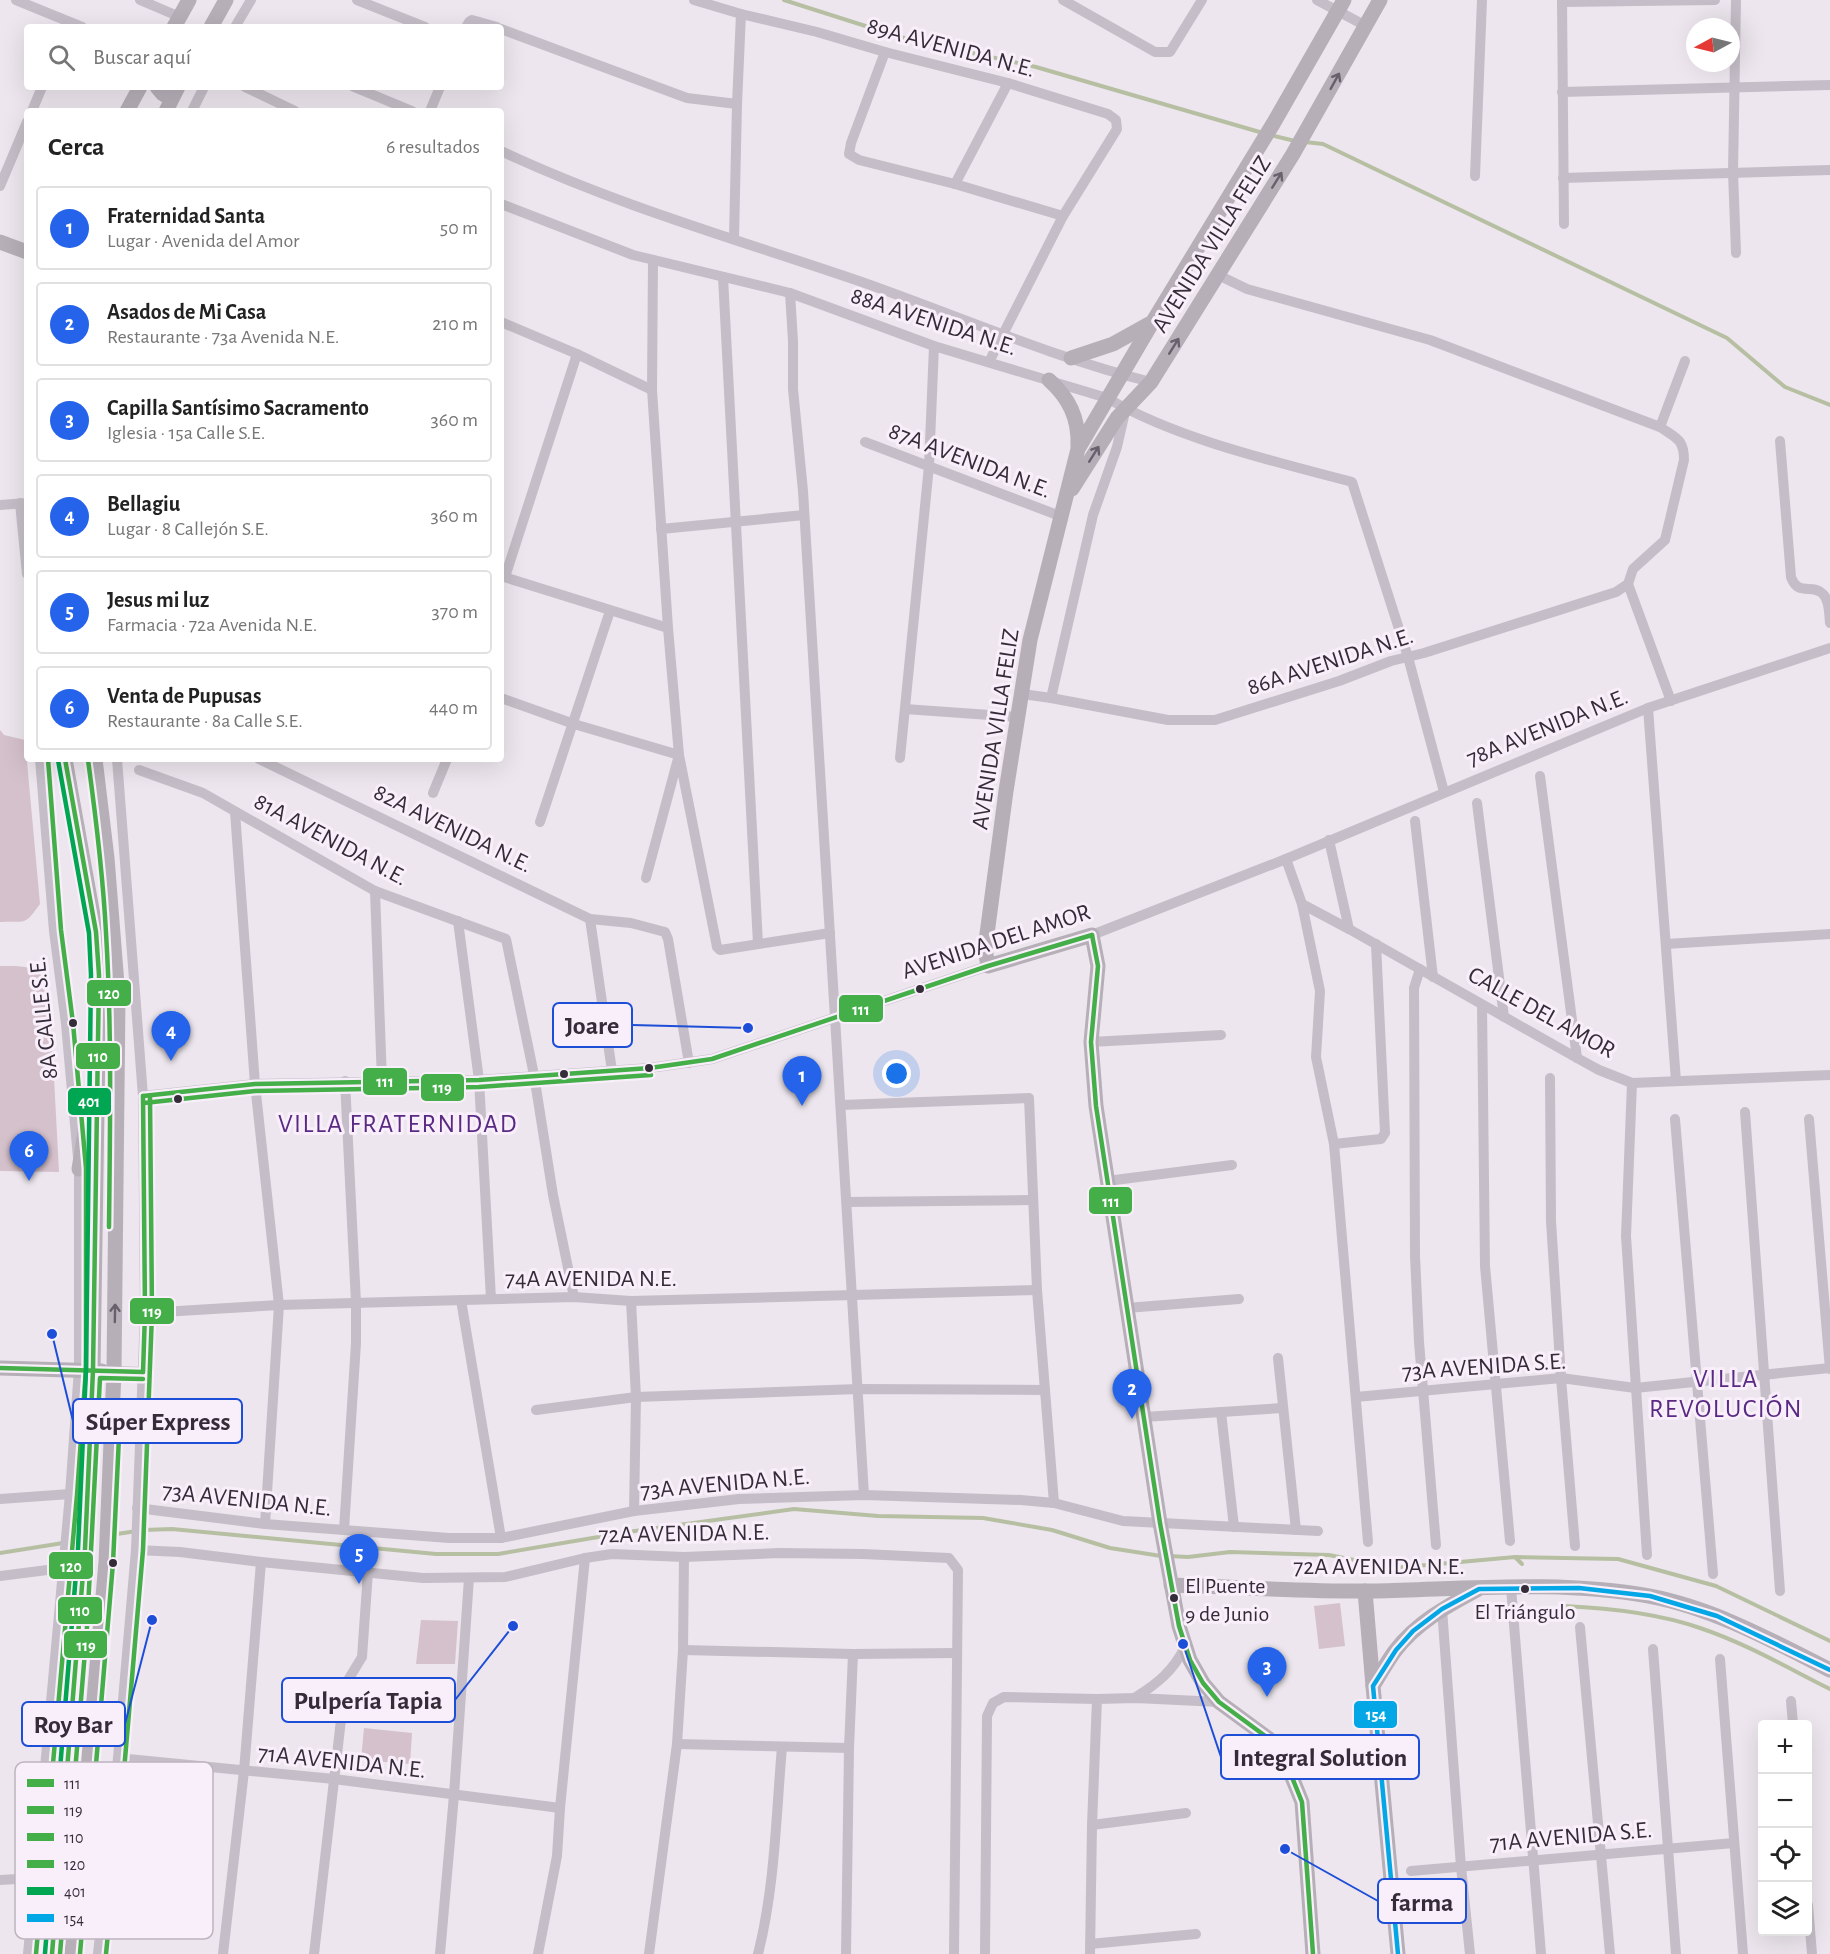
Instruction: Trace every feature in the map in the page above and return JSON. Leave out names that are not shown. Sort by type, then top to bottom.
[{"type":"street","points":[[16,0],[66,24]]},
{"type":"street","points":[[140,0],[177,22],[189,0]]},
{"type":"street","points":[[213,24],[226,0]]},
{"type":"street","points":[[237,24],[250,0]]},
{"type":"street","points":[[357,0],[417,24]]},
{"type":"street","name":"89A AVENIDA N.E.","points":[[694,0],[1008,83],[1108,114],[1116,120],[1118,129],[1063,216]]},
{"type":"street","points":[[1063,0],[1155,52],[1162,53],[1170,52],[1202,0]]},
{"type":"street","points":[[1317,0],[1341,6],[1366,26]]},
{"type":"street","name":"AVENIDA VILLA FELIZ","points":[[1062,509],[1117,418],[1151,382],[1218,275],[1306,132],[1380,0]]},
{"type":"street","points":[[1475,176],[1482,0]]},
{"type":"street","points":[[1564,224],[1562,1],[1715,0]]},
{"type":"street","points":[[1736,253],[1732,172],[1737,0]]},
{"type":"street","name":"AVENIDA VILLA FELIZ","points":[[988,966],[985,948],[1006,791],[1030,640],[1078,449],[1121,374],[1274,124],[1341,6]]},
{"type":"street","points":[[734,238],[741,14]]},
{"type":"street","points":[[467,24],[472,20],[486,24]]},
{"type":"street","points":[[504,30],[687,98],[737,104]]},
{"type":"street","points":[[885,52],[849,154],[859,160],[955,184],[1063,216],[989,362]]},
{"type":"street","points":[[955,184],[1008,83]]},
{"type":"street","points":[[1562,92],[1830,85]]},
{"type":"street","points":[[33,108],[41,90]]},
{"type":"street","points":[[129,108],[138,90]]},
{"type":"street","points":[[160,90],[172,99]]},
{"type":"street","points":[[194,108],[202,90]]},
{"type":"street","points":[[251,90],[290,108]]},
{"type":"street","points":[[361,90],[405,108]]},
{"type":"street","points":[[431,108],[439,90]]},
{"type":"street","points":[[0,186],[24,129]]},
{"type":"street","name":"88A AVENIDA N.E.","points":[[504,152],[532,166],[683,223],[734,238],[863,283],[1003,336],[1151,382]]},
{"type":"street","points":[[1563,178],[1830,170]]},
{"type":"street","name":"88A AVENIDA N.E.","points":[[504,205],[633,255],[790,293],[934,346],[1107,398],[1126,409],[1200,438],[1352,482],[1408,657]]},
{"type":"street","points":[[0,242],[24,251]]},
{"type":"street","points":[[653,260],[652,390],[668,628],[680,755],[717,947],[720,950],[830,933]]},
{"type":"street","points":[[1218,275],[1247,289],[1430,340],[1660,427],[1679,439],[1684,448],[1684,460],[1665,540],[1633,569],[1628,584],[1671,701]]},
{"type":"street","points":[[723,277],[758,944]]},
{"type":"street","points":[[790,293],[794,340],[793,389],[804,515],[864,1495]]},
{"type":"street","points":[[504,323],[577,354],[652,390]]},
{"type":"street","points":[[1071,358],[1113,344],[1152,323]]},
{"type":"street","points":[[900,758],[929,466],[934,346]]},
{"type":"street","points":[[504,573],[577,354]]},
{"type":"street","points":[[1660,427],[1685,361]]},
{"type":"street","points":[[1049,380],[1061,391],[1076,418],[1079,433],[1078,449]]},
{"type":"street","points":[[1051,698],[1093,515],[1117,447],[1126,409]]},
{"type":"street","points":[[1780,441],[1791,577],[1793,584],[1798,588],[1823,593],[1827,601],[1830,623]]},
{"type":"street","name":"87A AVENIDA N.E.","points":[[865,442],[929,466],[1062,509]]},
{"type":"street","points":[[0,505],[24,503]]},
{"type":"street","points":[[661,529],[804,515]]},
{"type":"street","points":[[504,576],[668,628]]},
{"type":"street","name":"86A AVENIDA N.E.","points":[[1022,694],[1168,720],[1215,720],[1339,681],[1391,661],[1616,592],[1628,584]]},
{"type":"street","points":[[540,822],[610,611]]},
{"type":"street","name":"78A AVENIDA N.E.","points":[[1286,859],[1648,708],[1830,648]]},
{"type":"street","points":[[1408,657],[1444,792]]},
{"type":"street","points":[[504,699],[573,724],[680,755]]},
{"type":"street","points":[[1648,708],[1676,1081]]},
{"type":"street","points":[[904,709],[1018,717]]},
{"type":"street","points":[[646,878],[680,755]]},
{"type":"street","name":"8A CALLE S.E.","points":[[40,762],[54,931],[66,1024],[79,1169],[86,1370],[67,1522],[46,1762]]},
{"type":"street","points":[[66,762],[96,932],[99,975],[86,1370],[85,1549],[68,1762]]},
{"type":"street","points":[[89,1762],[109,1524],[114,1371],[117,997],[107,858],[95,762]]},
{"type":"street","points":[[117,762],[143,1096],[145,1313],[136,1542],[118,1762]]},
{"type":"street","name":"82A AVENIDA N.E.","points":[[265,762],[590,919],[631,923],[665,932],[689,1064]]},
{"type":"street","points":[[433,793],[446,762]]},
{"type":"street","name":"81A AVENIDA N.E.","points":[[139,770],[203,793],[375,891],[506,939],[534,1076]]},
{"type":"street","points":[[1540,776],[1577,1058]]},
{"type":"street","points":[[1477,803],[1504,1017]]},
{"type":"street","points":[[236,812],[255,1084],[279,1305],[265,1524]]},
{"type":"street","points":[[1415,821],[1434,977]]},
{"type":"street","points":[[1329,840],[1349,929]]},
{"type":"street","points":[[1286,859],[1302,904],[1320,991],[1316,1057],[1334,1144],[1368,1542]]},
{"type":"street","name":"AVENIDA DEL AMOR","points":[[143,1096],[255,1084],[479,1080],[689,1064],[712,1059],[988,966],[1092,935],[1286,859]]},
{"type":"street","points":[[375,891],[382,1081]]},
{"type":"street","name":"CALLE DEL AMOR","points":[[1302,904],[1599,1070],[1632,1083],[1830,1075]]},
{"type":"street","points":[[590,919],[612,1071]]},
{"type":"street","points":[[458,921],[479,1080],[491,1299]]},
{"type":"street","points":[[1666,944],[1830,934]]},
{"type":"street","points":[[1092,935],[1098,966],[1091,1042],[1096,1106],[1163,1543],[1185,1647],[1203,1683],[1219,1702],[1268,1738],[1283,1755],[1302,1802],[1312,1954]]},
{"type":"street","points":[[1334,1144],[1381,1139],[1384,1133],[1376,944]]},
{"type":"street","points":[[1420,969],[1414,988],[1415,1256],[1423,1391],[1436,1545]]},
{"type":"street","points":[[1482,1005],[1485,1266],[1510,1541]]},
{"type":"street","points":[[1091,1042],[1221,1035]]},
{"type":"street","points":[[79,1169],[97,1057]]},
{"type":"street","points":[[534,1076],[553,1195],[574,1297]]},
{"type":"street","points":[[1550,1078],[1551,1221],[1575,1546]]},
{"type":"street","points":[[344,1530],[356,1343],[345,1082]]},
{"type":"street","points":[[1632,1083],[1626,1236],[1647,1555]]},
{"type":"street","points":[[841,1105],[1029,1098],[1037,1290],[1054,1503]]},
{"type":"street","points":[[1745,1112],[1780,1591]]},
{"type":"street","points":[[1675,1119],[1713,1574]]},
{"type":"street","points":[[1809,1119],[1830,1368]]},
{"type":"street","points":[[1107,1181],[1232,1165]]},
{"type":"street","points":[[847,1202],[1033,1200]]},
{"type":"street","name":"74A AVENIDA N.E.","points":[[145,1313],[279,1305],[491,1299],[574,1297],[631,1301],[1037,1290]]},
{"type":"street","points":[[1127,1308],[1239,1299]]},
{"type":"street","points":[[461,1300],[501,1538]]},
{"type":"street","points":[[631,1301],[636,1397],[634,1512]]},
{"type":"street","points":[[1278,1358],[1296,1530]]},
{"type":"street","points":[[0,1368],[142,1372]]},
{"type":"street","name":"73A AVENIDA S.E.","points":[[1356,1397],[1561,1378],[1635,1388],[1830,1368]]},
{"type":"street","points":[[536,1410],[636,1397],[858,1389],[1045,1390]]},
{"type":"street","points":[[1144,1417],[1283,1408]]},
{"type":"street","points":[[1221,1412],[1234,1527]]},
{"type":"street","points":[[0,1498],[70,1494]]},
{"type":"street","name":"73A AVENIDA N.E.","points":[[137,1513],[449,1538],[501,1538],[634,1512],[739,1499],[864,1495],[1021,1500],[1054,1503],[1123,1521],[1318,1531]]},
{"type":"street","name":"72A AVENIDA N.E.","points":[[136,1542],[180,1552],[423,1578],[504,1577],[612,1554],[684,1557],[791,1553],[949,1558],[958,1570],[957,1653]]},
{"type":"street","points":[[649,1954],[677,1744],[683,1650],[684,1557]]},
{"type":"street","points":[[538,1954],[557,1856],[585,1558]]},
{"type":"street","points":[[0,1576],[64,1562]]},
{"type":"street","points":[[223,1954],[244,1772],[261,1562]]},
{"type":"street","points":[[314,1954],[345,1685],[362,1657],[368,1572]]},
{"type":"street","points":[[440,1954],[469,1578]]},
{"type":"street","name":"72A AVENIDA N.E.","points":[[1171,1581],[1365,1591],[1579,1588],[1650,1596],[1688,1606],[1738,1626],[1830,1670]]},
{"type":"street","points":[[1510,1588],[1540,1954]]},
{"type":"street","points":[[1373,1686],[1396,1650],[1407,1638],[1442,1609],[1479,1589]]},
{"type":"street","points":[[1365,1591],[1398,1954]]},
{"type":"street","points":[[1442,1609],[1461,1867],[1470,1954]]},
{"type":"street","points":[[1580,1627],[1610,1954]]},
{"type":"street","points":[[1136,1698],[1167,1675],[1178,1662],[1185,1647]]},
{"type":"street","points":[[1653,1649],[1676,1954]]},
{"type":"street","points":[[683,1650],[853,1654],[957,1653],[954,1954]]},
{"type":"street","points":[[846,1954],[849,1748],[853,1654]]},
{"type":"street","points":[[1720,1659],[1743,1954]]},
{"type":"street","points":[[985,1954],[987,1716],[993,1703],[1004,1697],[1136,1698],[1219,1702]]},
{"type":"street","points":[[1097,1699],[1090,1949],[1196,1934]]},
{"type":"street","points":[[1791,1701],[1793,1720]]},
{"type":"street","points":[[677,1744],[849,1748]]},
{"type":"street","points":[[758,1954],[767,1921],[771,1888],[782,1747]]},
{"type":"street","name":"71A AVENIDA N.E.","points":[[118,1758],[154,1762]]},
{"type":"street","name":"71A AVENIDA N.E.","points":[[213,1769],[334,1779],[560,1808]]},
{"type":"street","points":[[1092,1825],[1186,1813]]},
{"type":"street","name":"71A AVENIDA S.E.","points":[[1411,1871],[1734,1843]]},
{"type":"street","points":[[0,1880],[15,1879]]},
{"type":"street","points":[[1811,1936],[1812,1954]]},
{"type":"street","name":"8A CALLE S.E.","points":[[28,1954],[29,1939]]},
{"type":"street","points":[[52,1954],[53,1939]]},
{"type":"street","points":[[72,1954],[73,1939]]},
{"type":"street","points":[[98,1954],[100,1939]]},
{"type":"shaded area","points":[[0,730],[4,735],[24,740],[24,762],[27,762],[40,904],[26,920],[0,922]]},
{"type":"shaded area","points":[[0,966],[19,966],[30,969],[46,980],[59,1172],[0,1171]]},
{"type":"shaded area","points":[[1340,1603],[1345,1646],[1319,1649],[1314,1606]]},
{"type":"shaded area","points":[[421,1620],[458,1621],[455,1664],[416,1664]]},
{"type":"shaded area","points":[[364,1728],[412,1733],[410,1764],[361,1760]]},
{"type":"waterway","points":[[784,0],[900,37],[1036,67],[1263,133]]},
{"type":"waterway","points":[[1270,135],[1295,141]]},
{"type":"waterway","points":[[1305,142],[1323,144],[1727,338],[1785,387],[1830,405]]},
{"type":"waterway","points":[[110,1535],[172,1529],[436,1554],[498,1554],[628,1532],[794,1509],[878,1516],[983,1518],[1052,1530],[1110,1548],[1161,1556]]},
{"type":"waterway","points":[[0,1553],[82,1540]]},
{"type":"waterway","points":[[1169,1556],[1188,1557],[1230,1552],[1329,1555],[1394,1568],[1515,1557],[1618,1559],[1716,1586],[1830,1641]]},
{"type":"waterway","points":[[1515,1557],[1522,1564]]},
{"type":"waterway","points":[[1564,1606],[1633,1612],[1684,1623],[1733,1641],[1830,1689]]},
{"type":"transit line","name":"120","points":[[48,762],[61,930],[73,1023],[86,1168],[86,1369],[53,1762]]},
{"type":"transit line","name":"401","points":[[58,762],[89,933],[91,975],[86,1370],[78,1549],[61,1762]]},
{"type":"transit line","name":"110","points":[[66,762],[96,932],[99,975],[93,1370],[85,1549],[68,1762]]},
{"type":"transit line","name":"120","points":[[88,762],[101,868],[108,970],[109,1227]]},
{"type":"transit line","name":"111","points":[[1092,935],[1098,966],[1091,1042],[1096,1106],[1160,1523],[1179,1626],[1190,1660],[1203,1683],[1219,1702],[1268,1738],[1283,1755],[1302,1802],[1313,1954]]},
{"type":"transit line","name":"111","points":[[143,1096],[255,1084],[479,1080],[650,1068],[712,1059],[988,966],[1092,935]]},
{"type":"transit line","name":"119","points":[[144,1103],[255,1091],[479,1087],[651,1075]]},
{"type":"transit line","name":"111","points":[[143,1096],[145,1313],[143,1372]]},
{"type":"transit line","name":"119","points":[[125,1762],[143,1550],[152,1313],[150,1096]]},
{"type":"transit line","name":"111","points":[[0,1368],[143,1372]]},
{"type":"transit line","name":"119","points":[[76,1762],[87,1627],[100,1378],[143,1379]]},
{"type":"transit line","name":"120","points":[[96,1762],[113,1563],[120,1416]]},
{"type":"transit line","name":"154","points":[[1398,1954],[1373,1686],[1396,1650],[1413,1631],[1442,1609],[1479,1589],[1579,1588],[1650,1596],[1717,1616],[1830,1670]]},
{"type":"transit line","name":"120","points":[[36,1954],[37,1939]]},
{"type":"transit line","name":"401","points":[[45,1953],[46,1939]]},
{"type":"transit line","name":"110","points":[[52,1954],[53,1939]]},
{"type":"transit line","name":"119","points":[[60,1954],[61,1939]]},
{"type":"transit line","name":"120","points":[[80,1954],[81,1939]]},
{"type":"transit line","name":"119","points":[[106,1954],[107,1939]]},
{"type":"place","name":"Joare","points":[[748,1028]]},
{"type":"place","name":"Bellagiu","points":[[171,1061]]},
{"type":"place","name":"Fraternidad Santa","points":[[802,1106]]},
{"type":"place","name":"Venta de Pupusas","points":[[29,1181]]},
{"type":"place","name":"Súper Express","points":[[52,1334]]},
{"type":"place","name":"Asados de Mi Casa","points":[[1132,1419]]},
{"type":"place","name":"Jesus mi luz","points":[[359,1584]]},
{"type":"place","name":"El Triángulo","points":[[1525,1589]]},
{"type":"place","name":"El Puente 9 de Junio","points":[[1174,1598]]},
{"type":"place","name":"Roy Bar","points":[[152,1620]]},
{"type":"place","name":"Pulpería Tapia","points":[[513,1626]]},
{"type":"place","name":"Integral Solution","points":[[1183,1644]]},
{"type":"place","name":"Capilla Santísimo Sacramento","points":[[1267,1697]]},
{"type":"place","name":"farma","points":[[1285,1849]]},
{"type":"district","name":"VILLA FRATERNIDAD","points":[[398,1123]]},
{"type":"district","name":"VILLA REVOLUCIÓN","points":[[1726,1393]]}]
